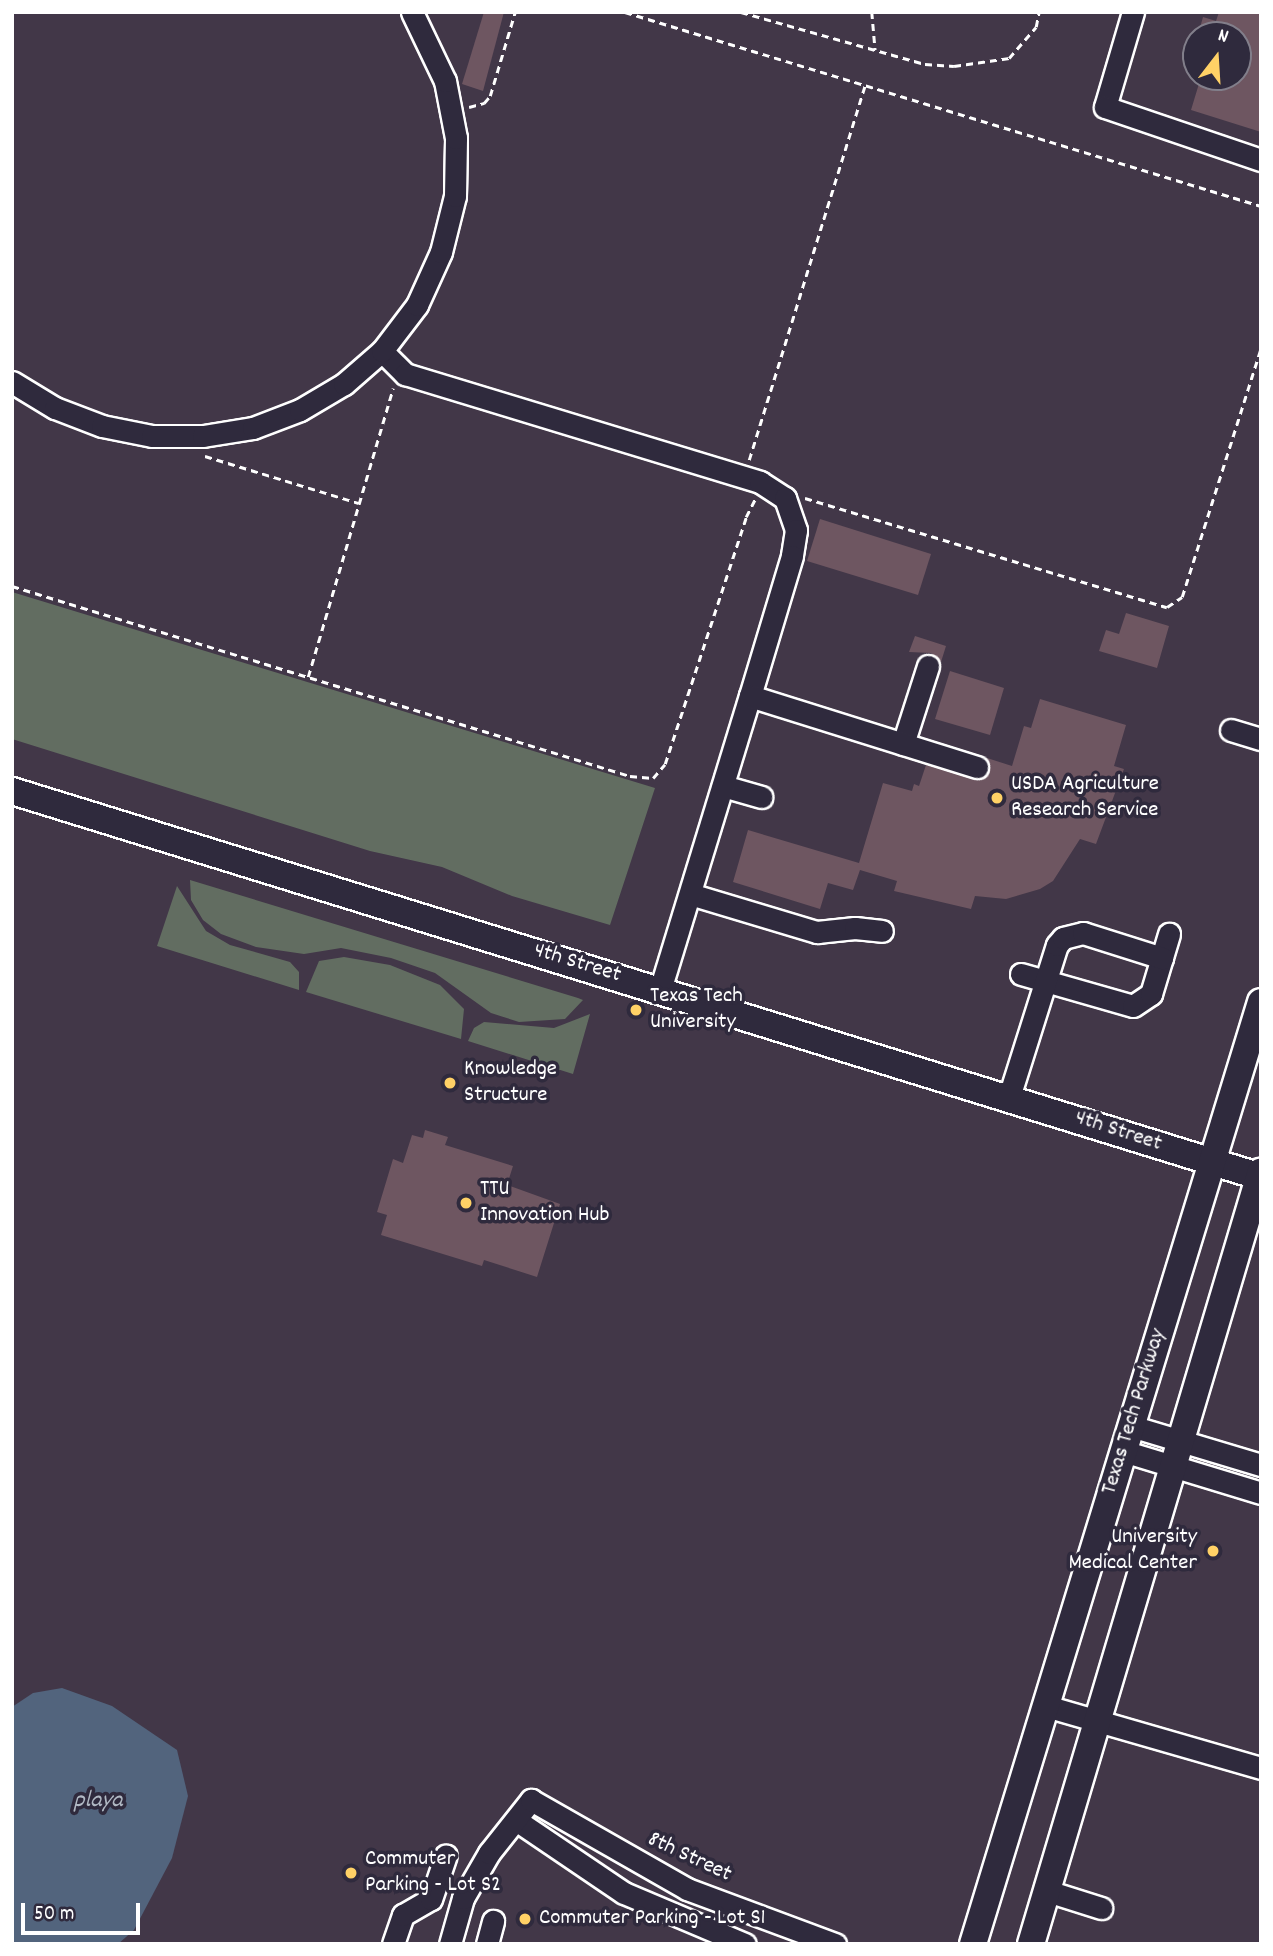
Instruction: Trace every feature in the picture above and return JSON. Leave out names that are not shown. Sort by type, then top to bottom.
[{"type":"main road","name":"4th Street","points":[[12,791],[1260,1175]]},
{"type":"main road","name":"Texas Tech Parkway","points":[[973,1944],[1261,1002]]},
{"type":"main road","points":[[1031,1944],[1260,1175]]},
{"type":"street","points":[[12,382],[55,408],[102,426],[152,436],[203,436],[253,428],[300,410],[344,384],[382,351],[417,305],[442,252],[455,196],[456,138],[445,81],[412,12]]},
{"type":"street","points":[[1133,12],[1105,107],[1261,160]]},
{"type":"street","points":[[382,351],[401,371],[744,477],[766,485],[785,498],[796,530],[792,556],[660,990]]},
{"type":"street","points":[[902,744],[928,666]]},
{"type":"street","points":[[750,696],[977,767]]},
{"type":"street","points":[[1231,730],[1261,739]]},
{"type":"street","points":[[723,786],[761,797]]},
{"type":"street","points":[[690,894],[817,932],[855,928],[882,931]]},
{"type":"street","points":[[1009,1097],[1057,945],[1072,934],[1083,933],[1162,958]]},
{"type":"street","points":[[1021,974],[1133,1006],[1151,994],[1169,934]]},
{"type":"street","points":[[1131,1426],[1261,1465]]},
{"type":"street","points":[[1123,1451],[1261,1493]]},
{"type":"street","points":[[1046,1706],[1261,1768]]},
{"type":"street","name":"8th Street","points":[[516,1821],[531,1800],[687,1889],[835,1944]]},
{"type":"street","points":[[450,1944],[463,1898],[489,1853],[516,1821],[624,1892],[745,1944]]},
{"type":"street","points":[[393,1944],[403,1915],[431,1899],[446,1855]]},
{"type":"street","points":[[1047,1891],[1101,1908]]},
{"type":"street","points":[[487,1944],[493,1922]]},
{"type":"path","points":[[450,110],[477,106],[490,96],[515,12]]},
{"type":"path","points":[[625,12],[1261,206]]},
{"type":"path","points":[[740,12],[925,64],[991,63],[1009,58],[1024,44],[1039,12]]},
{"type":"path","points":[[872,12],[875,50]]},
{"type":"path","points":[[744,477],[865,85]]},
{"type":"path","points":[[785,498],[807,498],[1167,607],[1182,597],[1261,348]]},
{"type":"path","points":[[308,677],[401,371]]},
{"type":"path","points":[[199,454],[359,503]]},
{"type":"path","points":[[12,586],[630,776],[653,778],[665,764],[746,517],[766,485]]},
{"type":"shaded area","name":"Texas Tech University","points":[[12,12],[1261,12],[1261,1944],[12,1944]]},
{"type":"green space","points":[[12,592],[655,788],[610,925],[512,896],[442,867],[370,851],[12,739]]},
{"type":"green space","points":[[190,880],[583,1000],[565,1019],[519,1022],[491,1013],[435,973],[391,958],[341,948],[304,954],[256,947],[221,934],[203,920],[191,900]]},
{"type":"green space","points":[[177,886],[206,931],[230,945],[290,962],[299,972],[299,990],[157,946]]},
{"type":"green space","points":[[344,957],[390,965],[440,985],[464,1009],[461,1039],[306,992],[319,961]]},
{"type":"green space","points":[[590,1014],[573,1074],[468,1041],[474,1028],[484,1022],[554,1028]]},
{"type":"water","name":"playa","points":[[62,1688],[112,1706],[177,1750],[188,1796],[172,1858],[134,1930],[118,1944],[12,1944],[12,1707],[33,1693]]},
{"type":"building","points":[[484,12],[504,12],[483,91],[462,84]]},
{"type":"building","points":[[1219,12],[1261,12],[1261,132],[1191,110],[1197,91],[1252,91],[1252,21],[1216,21]]},
{"type":"building","points":[[820,519],[931,554],[918,595],[807,561]]},
{"type":"building","points":[[1126,613],[1169,626],[1157,668],[1099,651],[1106,630],[1119,634]]},
{"type":"building","points":[[915,636],[946,646],[941,662],[931,653],[909,652]]},
{"type":"building","points":[[950,671],[1004,688],[990,735],[935,719]]},
{"type":"building","name":"USDA Agriculture Research Service","points":[[1040,699],[1126,725],[1114,766],[1124,769],[1096,844],[1080,839],[1053,881],[1040,889],[1006,899],[975,896],[971,909],[894,891],[897,881],[860,870],[853,890],[828,883],[820,909],[733,882],[748,830],[859,863],[883,783],[912,791],[914,784],[919,786],[926,765],[979,780],[989,772],[987,758],[1012,766],[1024,726],[1031,728]]},
{"type":"building","name":"TTU Innovation Hub","points":[[425,1130],[448,1137],[445,1145],[513,1166],[507,1185],[560,1204],[537,1277],[484,1260],[482,1266],[381,1235],[387,1215],[377,1212],[393,1159],[403,1163],[412,1135],[423,1138]]},
{"type":"place","name":"USDA Agriculture Research Service","points":[[997,798]]},
{"type":"place","name":"Texas Tech University","points":[[636,1010]]},
{"type":"place","name":"Knowledge Structure","points":[[450,1083]]},
{"type":"place","name":"TTU Innovation Hub","points":[[466,1203]]},
{"type":"place","name":"University Medical Center","points":[[1213,1551]]},
{"type":"place","name":"Commuter Parking - Lot S2","points":[[351,1873]]},
{"type":"place","name":"Commuter Parking - Lot S1","points":[[525,1919]]}]
